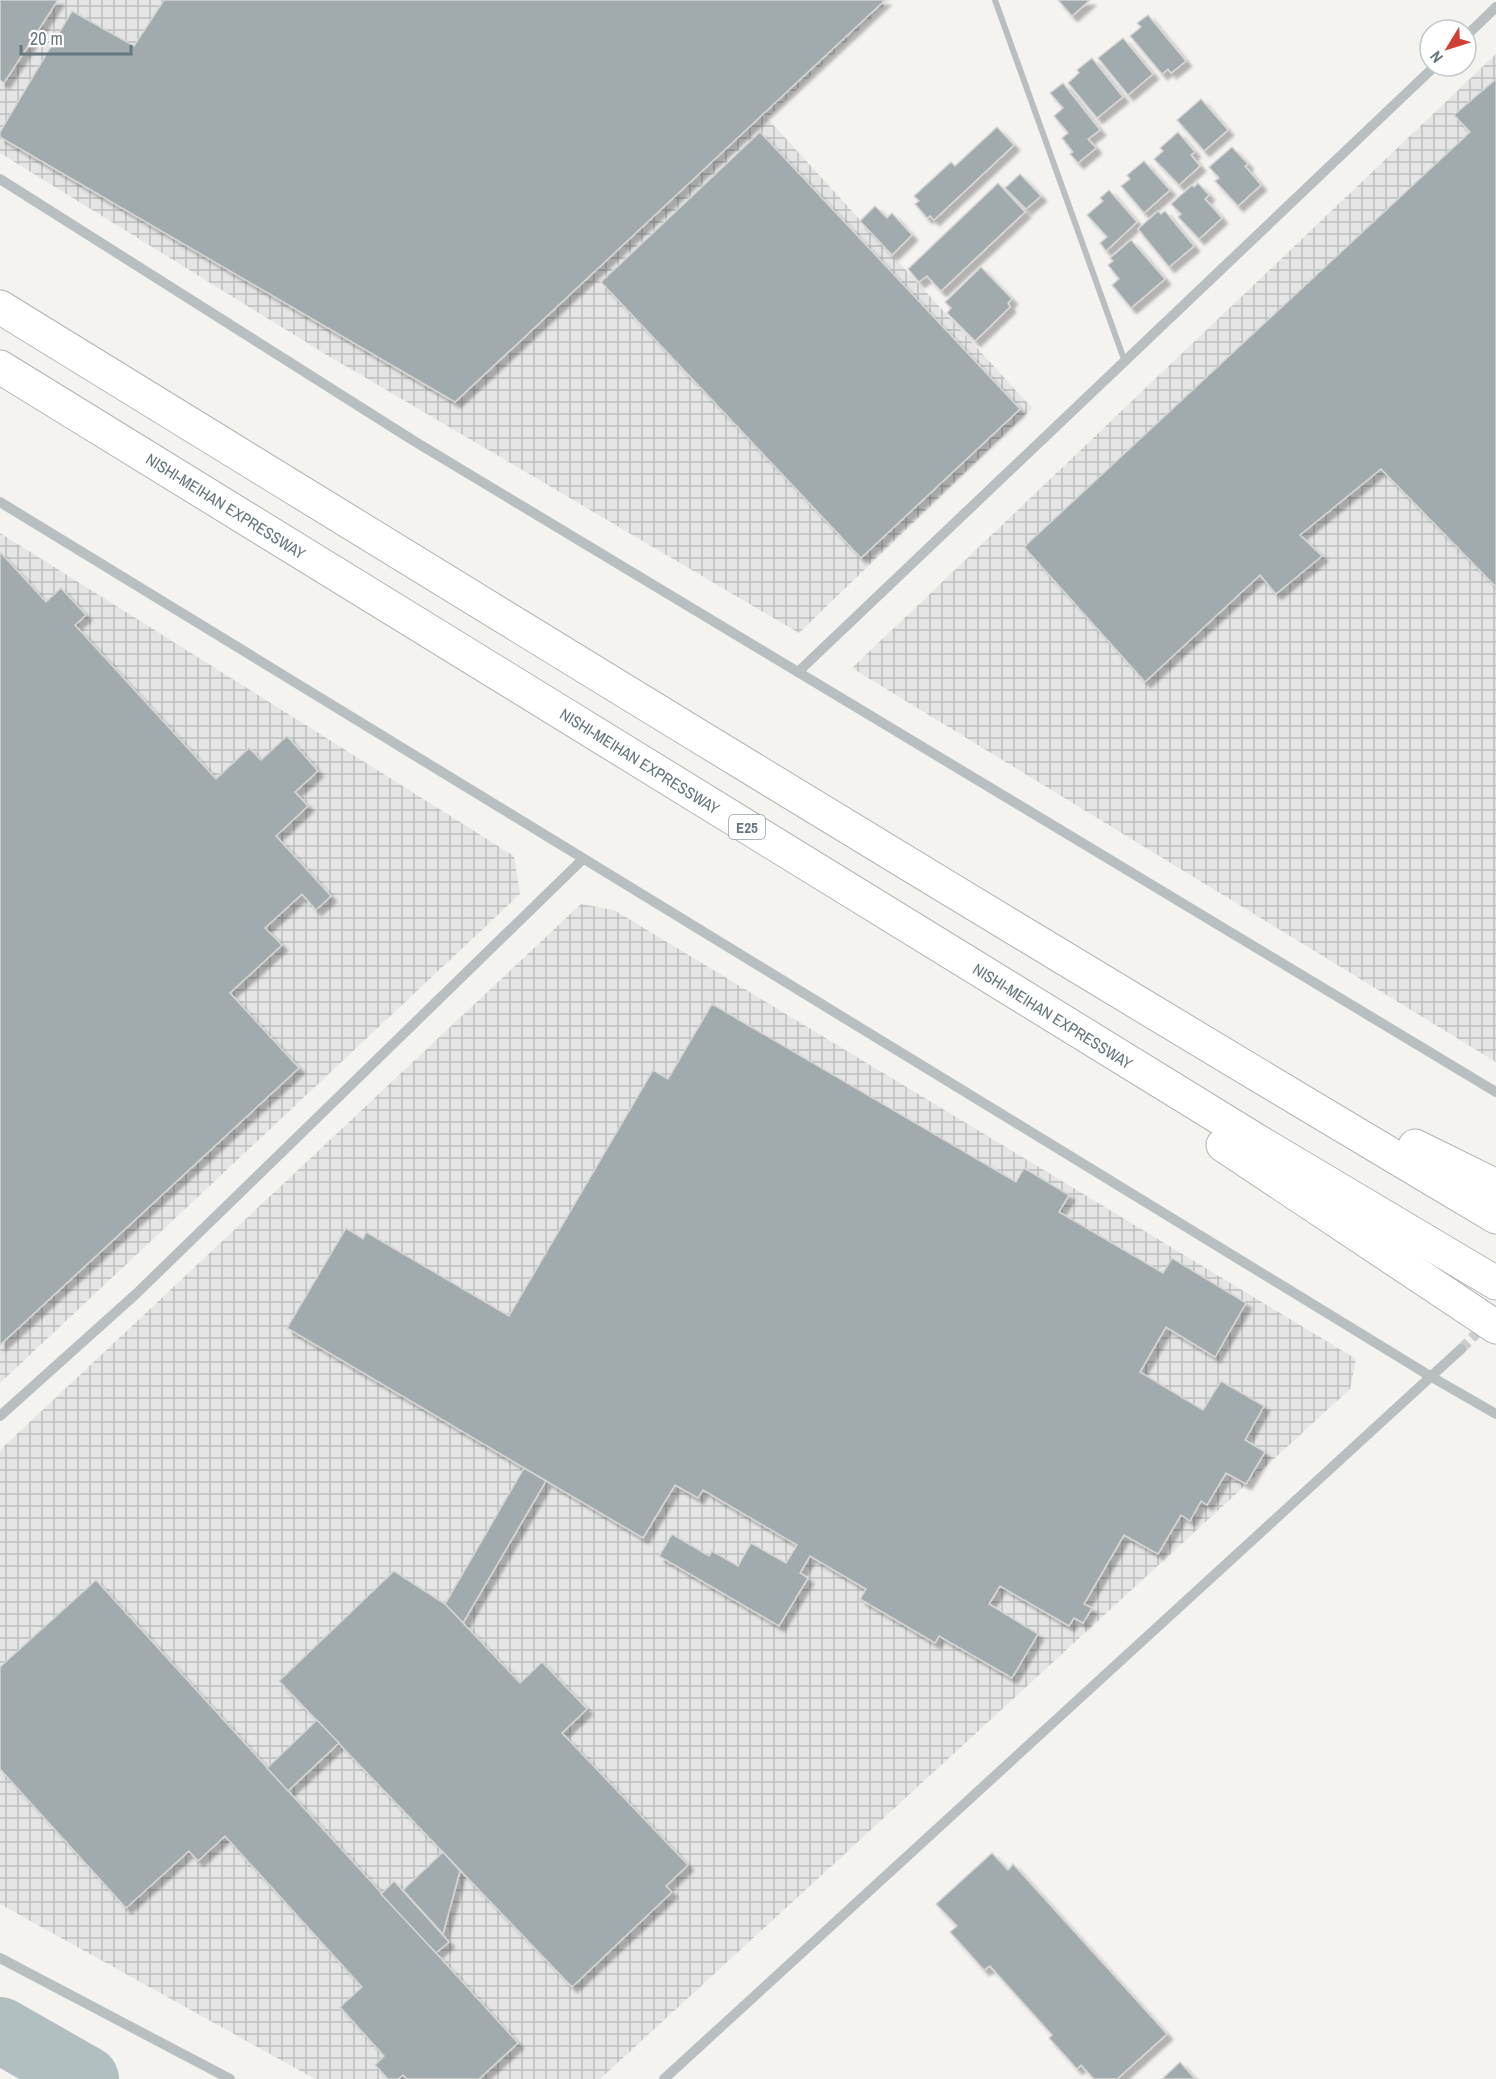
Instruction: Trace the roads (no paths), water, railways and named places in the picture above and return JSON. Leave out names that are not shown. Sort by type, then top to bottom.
[{"type":"highway","points":[[0,307],[749,768],[1496,1217]]},
{"type":"highway","name":"NISHI-MEIHAN EXPRESSWAY","points":[[0,367],[1259,1142],[1496,1283]]},
{"type":"highway","points":[[739,822],[823,884],[1276,1180],[1496,1327]]},
{"type":"highway","points":[[1192,1036],[1496,1186]]},
{"type":"street","points":[[995,0],[1125,363]]},
{"type":"street","points":[[1478,24],[1496,7]]},
{"type":"street","points":[[798,672],[1422,78]]},
{"type":"street","points":[[0,179],[414,441],[1496,1092]]},
{"type":"street","points":[[0,502],[1430,1376],[1496,1414]]},
{"type":"street","points":[[0,1416],[136,1294],[583,859]]},
{"type":"street","points":[[664,2079],[1461,1349]]},
{"type":"street","points":[[0,1958],[230,2079]]},
{"type":"waterway","points":[[0,2030],[86,2079]]},
{"type":"tunnel","points":[[1461,1349],[1486,1324]]}]
